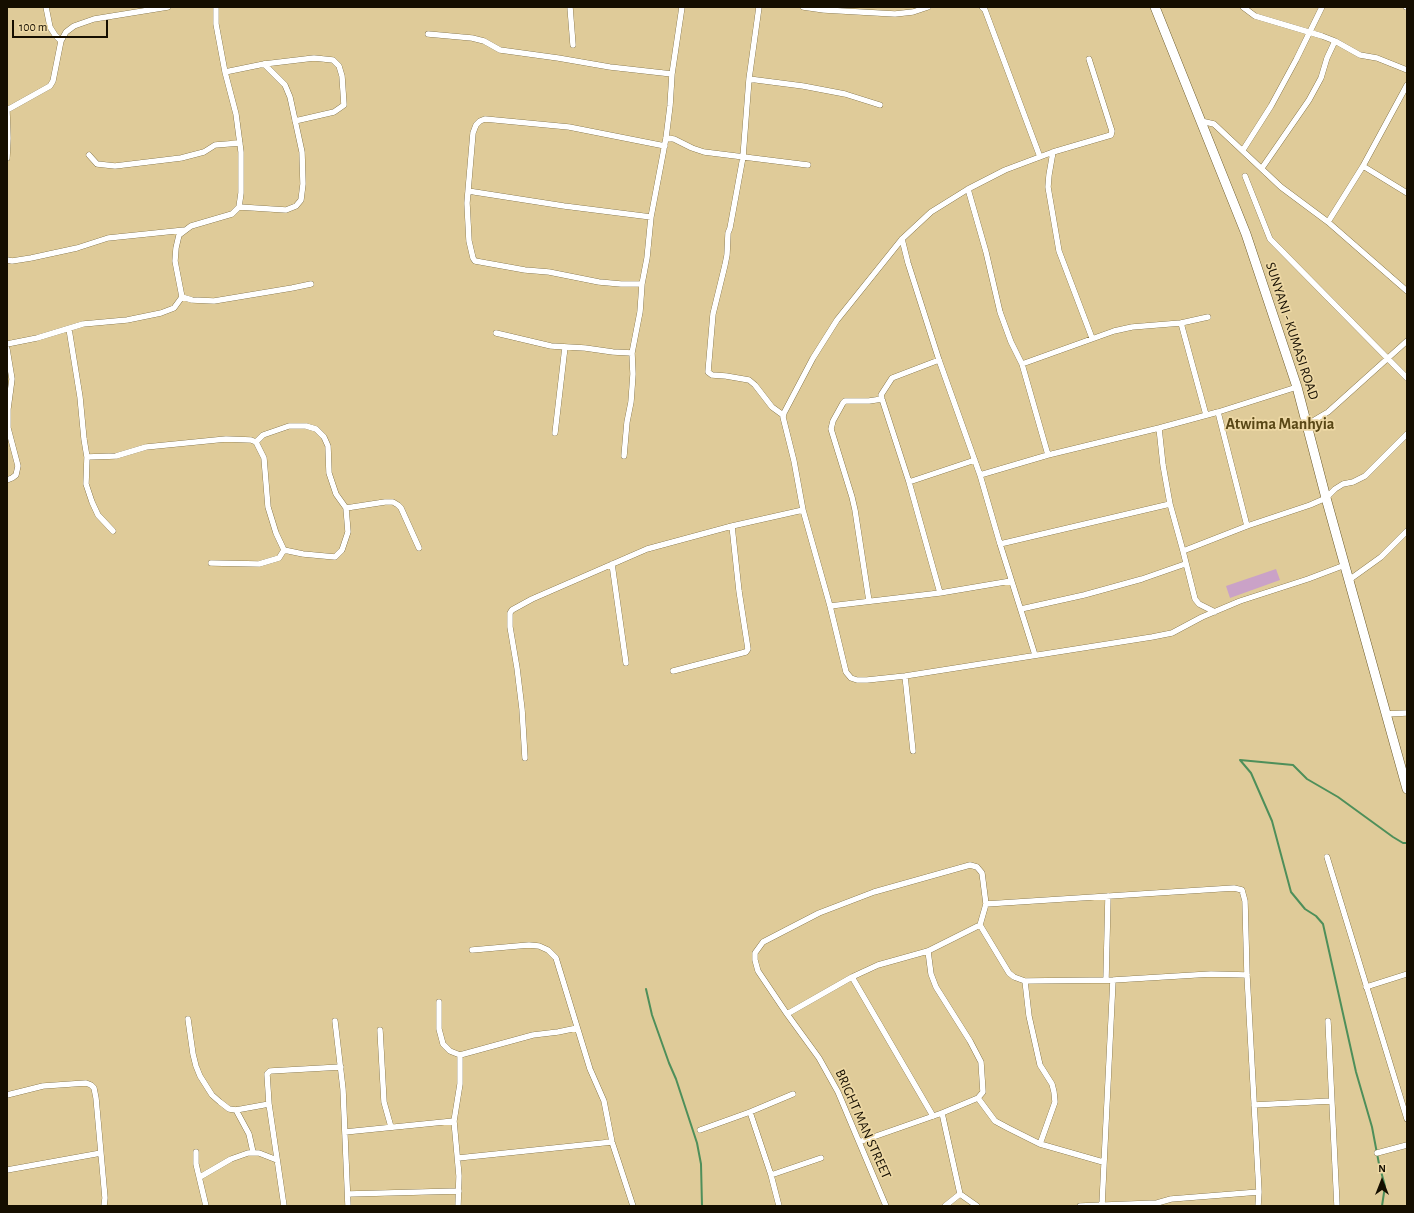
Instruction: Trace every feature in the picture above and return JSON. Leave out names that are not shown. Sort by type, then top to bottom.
[{"type":"main road","name":"SUNYANI - KUMASI ROAD","points":[[1155,7],[1246,234],[1297,387],[1306,425],[1407,789]]},
{"type":"street","points":[[46,7],[50,27],[61,41]]},
{"type":"street","points":[[7,158],[7,110],[50,86],[53,82],[61,41],[66,32],[74,26],[94,19],[168,7]]},
{"type":"street","points":[[7,344],[38,338],[83,324],[127,320],[161,313],[174,308],[182,297],[175,261],[179,235],[191,226],[232,214],[239,207],[241,193],[240,143],[236,114],[225,72],[216,24],[216,7]]},
{"type":"street","points":[[570,7],[573,45]]},
{"type":"street","points":[[624,456],[627,422],[631,402],[633,374],[632,353],[640,312],[642,284],[647,258],[651,217],[665,146],[672,74],[682,7]]},
{"type":"street","points":[[759,7],[749,79],[743,157],[728,233],[725,266],[713,314],[708,372],[712,375],[749,380],[772,407],[783,415]]},
{"type":"street","points":[[803,7],[895,14],[913,12],[928,7]]},
{"type":"street","points":[[895,14],[896,7]]},
{"type":"street","points":[[982,7],[985,10],[1040,157]]},
{"type":"street","points":[[1243,150],[1271,106],[1322,7]]},
{"type":"street","points":[[1245,8],[1254,16],[1310,32],[1335,41],[1360,56],[1376,58],[1407,70]]},
{"type":"street","points":[[428,34],[472,38],[484,41],[500,50],[610,67],[672,74]]},
{"type":"street","points":[[1262,168],[1309,100],[1321,78],[1327,58],[1335,41]]},
{"type":"street","points":[[225,72],[264,64],[314,58],[333,60],[339,66],[342,76],[344,104],[334,112],[295,121]]},
{"type":"street","points":[[1090,59],[1112,131],[1111,134],[1053,152],[1005,170],[968,189],[931,212],[902,239],[836,320],[813,358],[783,415],[803,510],[830,606],[846,672],[851,678],[857,680],[905,676],[1035,655],[1084,649],[1172,633],[1240,601],[1308,579],[1345,565]]},
{"type":"street","points":[[239,207],[286,210],[296,206],[301,200],[303,184],[302,152],[288,91],[285,85],[264,64]]},
{"type":"street","points":[[749,79],[803,86],[845,94],[880,104]]},
{"type":"street","points":[[1328,222],[1363,166],[1407,85]]},
{"type":"street","points":[[642,284],[599,282],[554,273],[525,270],[475,261],[469,240],[467,221],[473,133],[476,125],[480,121],[485,120],[569,127],[665,146]]},
{"type":"street","points":[[1201,121],[1214,124],[1281,187],[1328,222],[1407,291]]},
{"type":"street","points":[[666,138],[674,139],[704,152],[808,165]]},
{"type":"street","points":[[89,155],[97,164],[115,166],[181,158],[204,152],[215,145],[240,143]]},
{"type":"street","points":[[1053,152],[1048,187],[1059,251],[1092,338]]},
{"type":"street","points":[[1363,166],[1407,192]]},
{"type":"street","points":[[1245,176],[1270,239],[1407,378]]},
{"type":"street","points":[[968,189],[986,252],[1000,312],[1011,342],[1022,364],[1048,455]]},
{"type":"street","points":[[468,191],[564,206],[651,217]]},
{"type":"street","points":[[7,260],[12,261],[31,258],[77,248],[108,238],[185,230]]},
{"type":"street","points":[[902,239],[908,264],[939,360],[980,475],[1011,581],[1035,655]]},
{"type":"street","points":[[182,297],[192,300],[214,301],[311,284]]},
{"type":"street","points":[[1022,364],[1092,338],[1132,327],[1181,323],[1208,317]]},
{"type":"street","points":[[1181,323],[1206,415]]},
{"type":"street","points":[[69,329],[80,397],[87,457],[86,484],[98,515],[113,531]]},
{"type":"street","points":[[496,332],[542,344],[632,353]]},
{"type":"street","points":[[1306,425],[1328,412],[1407,341]]},
{"type":"street","points":[[555,433],[565,347]]},
{"type":"street","points":[[7,349],[12,379],[8,409],[8,428],[18,466],[16,475],[7,480]]},
{"type":"street","points":[[939,360],[892,378],[881,395],[909,482],[940,593]]},
{"type":"street","points":[[980,475],[1048,455],[1218,412],[1297,387]]},
{"type":"street","points":[[869,601],[852,497],[831,429],[833,421],[843,403],[846,401],[869,401],[882,399]]},
{"type":"street","points":[[1218,412],[1247,526]]},
{"type":"street","points":[[256,442],[263,435],[289,426],[302,426],[316,429],[324,436],[328,446],[329,473],[333,488],[346,508],[348,532],[342,550],[334,557],[303,554],[284,550]]},
{"type":"street","points":[[1159,428],[1163,465],[1170,504],[1184,552],[1185,564],[1195,599],[1198,604],[1215,612]]},
{"type":"street","points":[[1184,552],[1247,526],[1310,505],[1326,498],[1335,489],[1343,484],[1353,482],[1365,476],[1407,434]]},
{"type":"street","points":[[87,457],[116,456],[146,447],[226,439],[251,440],[256,442],[264,458],[268,507],[284,550]]},
{"type":"street","points":[[909,482],[975,460]]},
{"type":"street","points":[[346,508],[393,502],[401,508],[419,548]]},
{"type":"street","points":[[1000,544],[1170,504]]},
{"type":"street","points":[[525,758],[522,709],[510,627],[510,613],[517,607],[532,599],[647,549],[732,526],[803,510]]},
{"type":"street","points":[[673,671],[746,652],[748,649],[739,591],[732,526]]},
{"type":"street","points":[[1349,580],[1381,557],[1407,531]]},
{"type":"street","points":[[212,563],[259,564],[279,558],[284,550]]},
{"type":"street","points":[[612,564],[626,663]]},
{"type":"street","points":[[1021,609],[1084,595],[1142,579],[1185,564]]},
{"type":"street","points":[[830,606],[940,593],[1011,581]]},
{"type":"street","points":[[905,676],[912,751]]},
{"type":"street","points":[[1386,714],[1407,713]]},
{"type":"street","points":[[1327,857],[1407,1119]]},
{"type":"street","name":"BRIGHT MAN STREET","points":[[886,1206],[838,1092],[819,1058],[758,971],[755,953],[763,942],[820,913],[874,892],[970,865],[977,866],[982,873],[986,904]]},
{"type":"street","points":[[1247,975],[1211,974],[1109,980],[1025,981],[1014,977],[1009,973],[980,925],[986,904],[1234,888],[1242,890],[1245,901],[1247,975],[1259,1192],[1258,1206]]},
{"type":"street","points":[[1102,1205],[1109,980],[1108,896]]},
{"type":"street","points":[[787,1014],[852,977],[878,965],[928,951],[980,925]]},
{"type":"street","points":[[472,950],[529,945],[539,946],[548,950],[556,958],[590,1069],[604,1102],[612,1142],[633,1206]]},
{"type":"street","points":[[859,1142],[942,1113],[978,1098],[983,1092],[980,1062],[970,1041],[936,987],[931,974],[928,951]]},
{"type":"street","points":[[1366,987],[1407,974]]},
{"type":"street","points":[[852,977],[933,1116]]},
{"type":"street","points":[[1025,981],[1029,1016],[1040,1065],[1052,1084],[1055,1102],[1040,1144]]},
{"type":"street","points":[[439,1002],[439,1029],[443,1044],[450,1051],[460,1055],[533,1035],[577,1028]]},
{"type":"street","points":[[188,1019],[193,1054],[200,1076],[212,1095],[229,1109],[236,1110],[269,1104]]},
{"type":"street","points":[[1328,1021],[1337,1206]]},
{"type":"street","points":[[335,1022],[341,1067],[348,1206]]},
{"type":"street","points":[[380,1030],[384,1102],[391,1127]]},
{"type":"street","points":[[458,1206],[459,1176],[454,1121],[460,1084],[460,1055]]},
{"type":"street","points":[[284,1206],[266,1076],[270,1071],[341,1067]]},
{"type":"street","points":[[7,1095],[43,1086],[86,1083],[94,1088],[105,1198],[104,1206]]},
{"type":"street","points":[[700,1130],[794,1094]]},
{"type":"street","points":[[978,1098],[995,1121],[1040,1144],[1104,1162]]},
{"type":"street","points":[[1254,1105],[1331,1101]]},
{"type":"street","points":[[236,1110],[249,1134],[253,1152]]},
{"type":"street","points":[[750,1112],[771,1175],[779,1206]]},
{"type":"street","points":[[942,1113],[960,1194],[977,1206]]},
{"type":"street","points":[[344,1132],[454,1121]]},
{"type":"street","points":[[458,1158],[612,1142]]},
{"type":"street","points":[[1377,1153],[1407,1145]]},
{"type":"street","points":[[196,1152],[196,1164],[206,1206]]},
{"type":"street","points":[[200,1177],[235,1157],[253,1152],[264,1154],[277,1160]]},
{"type":"street","points":[[7,1170],[101,1153]]},
{"type":"street","points":[[771,1175],[821,1158]]},
{"type":"street","points":[[348,1194],[459,1191]]},
{"type":"street","points":[[1080,1206],[1157,1204],[1172,1199],[1259,1192]]},
{"type":"street","points":[[945,1206],[960,1194]]},
{"type":"shaded area","points":[[1276,569],[1280,580],[1230,598],[1226,586]]},
{"type":"waterway","points":[[1240,760],[1251,773],[1272,821],[1291,892],[1305,909],[1316,916],[1323,924],[1356,1072],[1372,1127],[1385,1186],[1382,1206]]},
{"type":"waterway","points":[[1240,760],[1293,765],[1307,779],[1338,797],[1393,837],[1403,843],[1407,843]]},
{"type":"waterway","points":[[646,989],[652,1015],[676,1079],[697,1143],[701,1164],[702,1206]]},
{"type":"district","name":"Atwima Manhyia","points":[[1280,424]]}]
